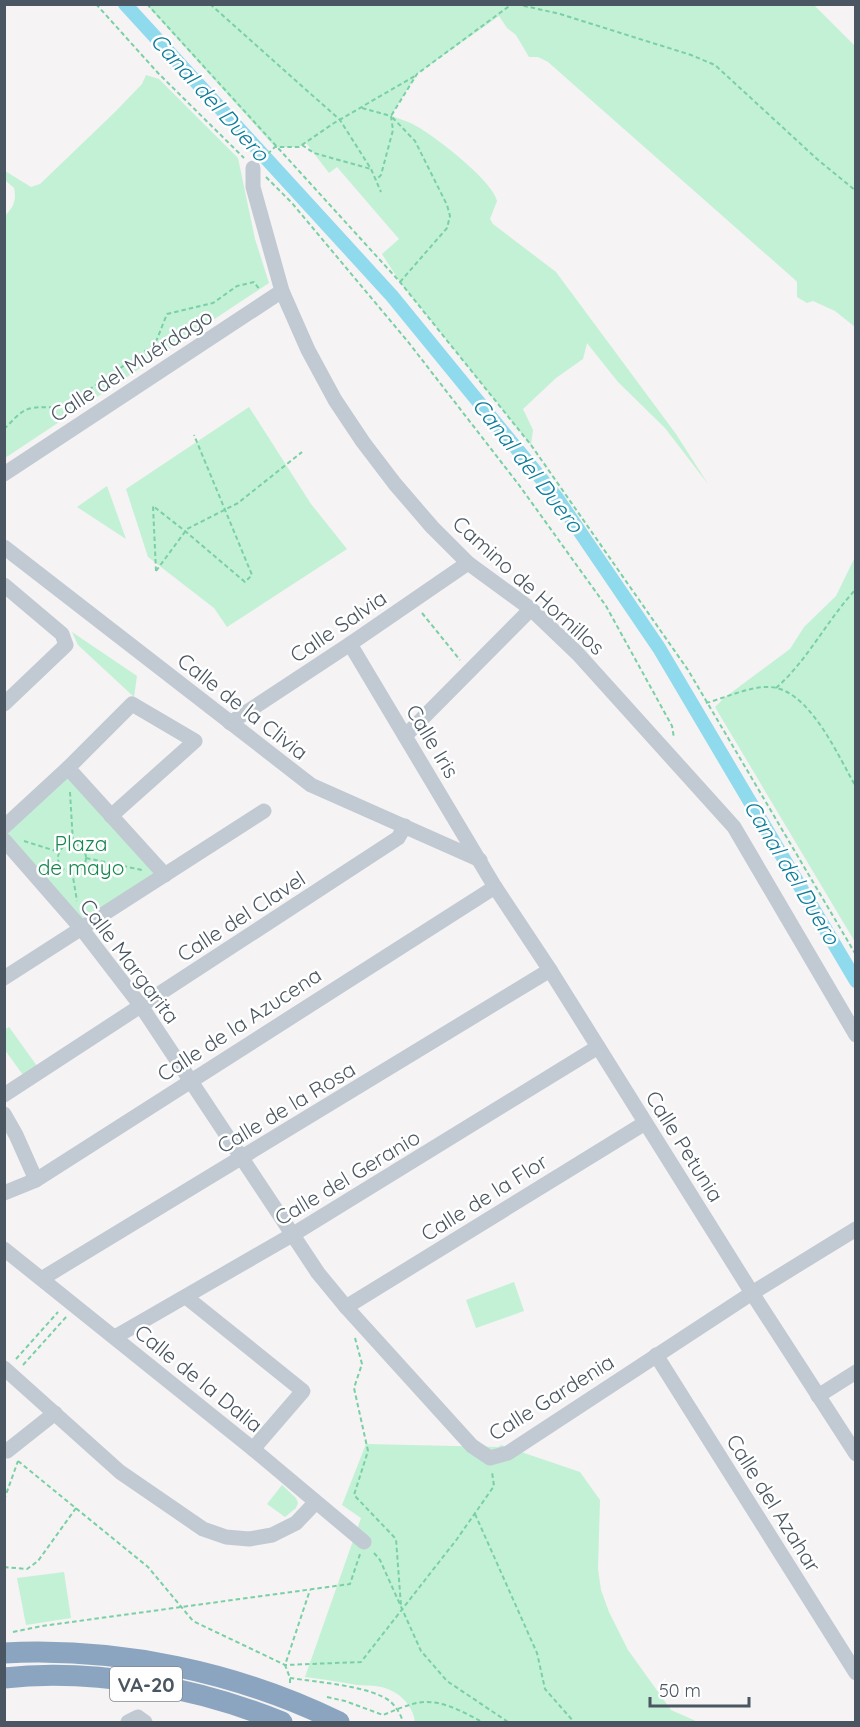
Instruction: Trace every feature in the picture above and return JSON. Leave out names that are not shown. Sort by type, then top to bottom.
[{"type":"highway","name":"VA-20","points":[[4,1653],[112,1657],[169,1666],[223,1678],[281,1697],[339,1722]]},
{"type":"highway","name":"VA-20","points":[[4,1678],[86,1676],[151,1685],[218,1700],[282,1722]]},
{"type":"street","name":"Camino de Hornillos","points":[[254,168],[253,187],[282,291],[308,350],[335,400],[363,442],[394,484],[432,527],[468,563],[531,609],[578,654],[734,827],[855,1035]]},
{"type":"street","name":"Calle del Muérdago","points":[[4,474],[282,291]]},
{"type":"street","name":"Calle de la Clivia","points":[[4,547],[311,785],[480,860]]},
{"type":"street","name":"Calle Salvia","points":[[230,723],[468,563]]},
{"type":"street","points":[[4,585],[62,634],[66,645],[4,704]]},
{"type":"street","points":[[405,736],[531,609]]},
{"type":"street","name":"Calle Iris","points":[[350,644],[480,860]]},
{"type":"street","points":[[8,835],[68,768],[132,704],[195,741],[111,816]]},
{"type":"street","points":[[68,768],[165,875]]},
{"type":"street","points":[[4,978],[264,811]]},
{"type":"street","name":"Calle del Clavel","points":[[4,1095],[398,838],[405,826]]},
{"type":"street","name":"Calle Margarita","points":[[8,835],[141,1006],[292,1235]]},
{"type":"street","name":"Calle Petunia","points":[[480,860],[855,1454]]},
{"type":"street","name":"Calle de la Azucena","points":[[4,1193],[36,1180],[495,886]]},
{"type":"street","name":"Calle de la Rosa","points":[[43,1278],[550,970]]},
{"type":"street","name":"Calle del Geranio","points":[[115,1337],[292,1235],[598,1047]]},
{"type":"street","points":[[4,1114],[36,1180]]},
{"type":"street","name":"Calle de la Flor","points":[[346,1307],[645,1122]]},
{"type":"street","name":"Calle Gardenia","points":[[292,1235],[318,1273],[346,1307],[472,1446],[490,1458],[508,1453],[752,1293],[855,1229]]},
{"type":"street","name":"Calle de la Dalia","points":[[4,1249],[43,1278],[364,1542]]},
{"type":"street","points":[[186,1297],[303,1391],[253,1449]]},
{"type":"street","name":"Calle del Azahar","points":[[656,1355],[855,1672]]},
{"type":"street","points":[[818,1395],[855,1371]]},
{"type":"street","points":[[8,1372],[120,1472],[203,1529],[226,1537],[249,1539],[272,1535],[296,1523],[315,1503]]},
{"type":"street","points":[[10,1454],[55,1413]]},
{"type":"street","points":[[128,1722],[138,1717],[145,1722]]},
{"type":"path","points":[[96,4],[158,73],[254,168],[292,202],[409,344],[519,485],[606,606],[672,726],[674,738],[672,757]]},
{"type":"path","points":[[147,4],[400,282],[531,445],[688,670],[855,955]]},
{"type":"path","points":[[210,4],[340,120],[371,169],[381,192]]},
{"type":"path","points":[[269,153],[275,147],[299,147],[417,74],[510,8],[512,4]]},
{"type":"path","points":[[516,4],[560,14],[691,55],[715,65],[855,191]]},
{"type":"path","points":[[376,180],[381,176],[393,130],[391,116],[417,74]]},
{"type":"path","points":[[362,108],[391,116],[414,141],[447,205],[450,216],[447,228],[400,282]]},
{"type":"path","points":[[302,145],[314,153],[371,169]]},
{"type":"path","points":[[4,429],[21,412],[33,408],[55,409],[67,405],[155,344],[167,314],[213,303],[237,286],[254,282],[268,300]]},
{"type":"path","points":[[195,435],[226,509],[252,575],[245,582],[185,531],[153,506],[156,571],[185,531],[226,509],[238,503],[302,452]]},
{"type":"path","points":[[776,688],[789,676],[838,607],[855,588]]},
{"type":"path","points":[[412,602],[469,672]]},
{"type":"path","points":[[706,703],[766,686],[788,691],[801,700],[813,715],[855,787]]},
{"type":"path","points":[[68,768],[73,843]]},
{"type":"path","points":[[8,835],[59,852]]},
{"type":"path","points":[[73,843],[82,848],[86,858],[82,867],[72,872],[62,868],[59,863],[59,852],[67,844],[73,843]]},
{"type":"path","points":[[86,858],[165,875]]},
{"type":"path","points":[[72,872],[81,928]]},
{"type":"path","points":[[8,1372],[73,1303]]},
{"type":"path","points":[[8,1372],[73,1303]]},
{"type":"path","points":[[346,1307],[362,1364],[354,1388],[368,1451],[354,1495],[396,1539],[401,1609]]},
{"type":"path","points":[[10,1454],[148,1567],[193,1621],[285,1665],[361,1662],[494,1486],[490,1458]]},
{"type":"path","points":[[4,1500],[10,1454]]},
{"type":"path","points":[[4,1567],[27,1569],[38,1561],[76,1509]]},
{"type":"path","points":[[475,1514],[537,1653],[545,1689],[574,1722]]},
{"type":"path","points":[[13,1632],[42,1626],[350,1584],[364,1542],[380,1560],[421,1651],[447,1681],[508,1722]]},
{"type":"path","points":[[310,1590],[285,1665],[290,1678],[376,1694],[392,1703],[403,1722]]},
{"type":"green space","points":[[147,5],[814,5],[855,46],[855,327],[835,311],[813,301],[807,303],[797,297],[797,282],[793,278],[548,62],[538,57],[529,57],[516,35],[507,28],[499,16],[417,74],[391,116],[427,133],[463,161],[486,183],[497,201],[490,219],[493,224],[556,272],[676,434],[708,484],[665,428],[618,382],[587,343],[583,359],[556,378],[523,409],[533,430],[531,445],[400,282],[382,254],[399,239],[337,167],[329,173],[306,143],[299,147],[275,147]]},
{"type":"green space","points":[[146,75],[159,79],[238,158],[255,239],[269,283],[5,458],[4,217],[12,207],[15,197],[14,188],[5,180],[5,171],[31,187],[40,184],[115,112],[142,84]]},
{"type":"green space","points":[[249,407],[311,504],[347,549],[227,627],[214,608],[148,557],[126,489]]},
{"type":"green space","points":[[107,486],[126,539],[77,507]]},
{"type":"green space","points":[[855,557],[856,942],[715,707],[790,649],[804,627],[836,596]]},
{"type":"green space","points":[[72,632],[137,676],[134,697],[78,645]]},
{"type":"green space","name":"Plaza de mayo","points":[[68,768],[165,875],[81,928],[5,840],[4,827]]},
{"type":"green space","points":[[9,1027],[37,1066],[23,1075],[5,1050],[4,1030]]},
{"type":"green space","points":[[514,1282],[524,1311],[476,1328],[466,1300]]},
{"type":"green space","points":[[366,1444],[498,1447],[501,1445],[580,1472],[600,1500],[598,1569],[601,1590],[609,1612],[628,1650],[671,1710],[698,1722],[415,1722],[404,1700],[388,1689],[305,1677],[361,1518],[342,1505]]},
{"type":"green space","points":[[282,1485],[296,1498],[298,1503],[296,1508],[285,1517],[267,1504]]},
{"type":"green space","points":[[64,1572],[71,1618],[26,1625],[17,1578]]},
{"type":"waterway","name":"Canal del Duero","points":[[125,4],[392,296],[557,498],[659,648],[856,981]]}]
